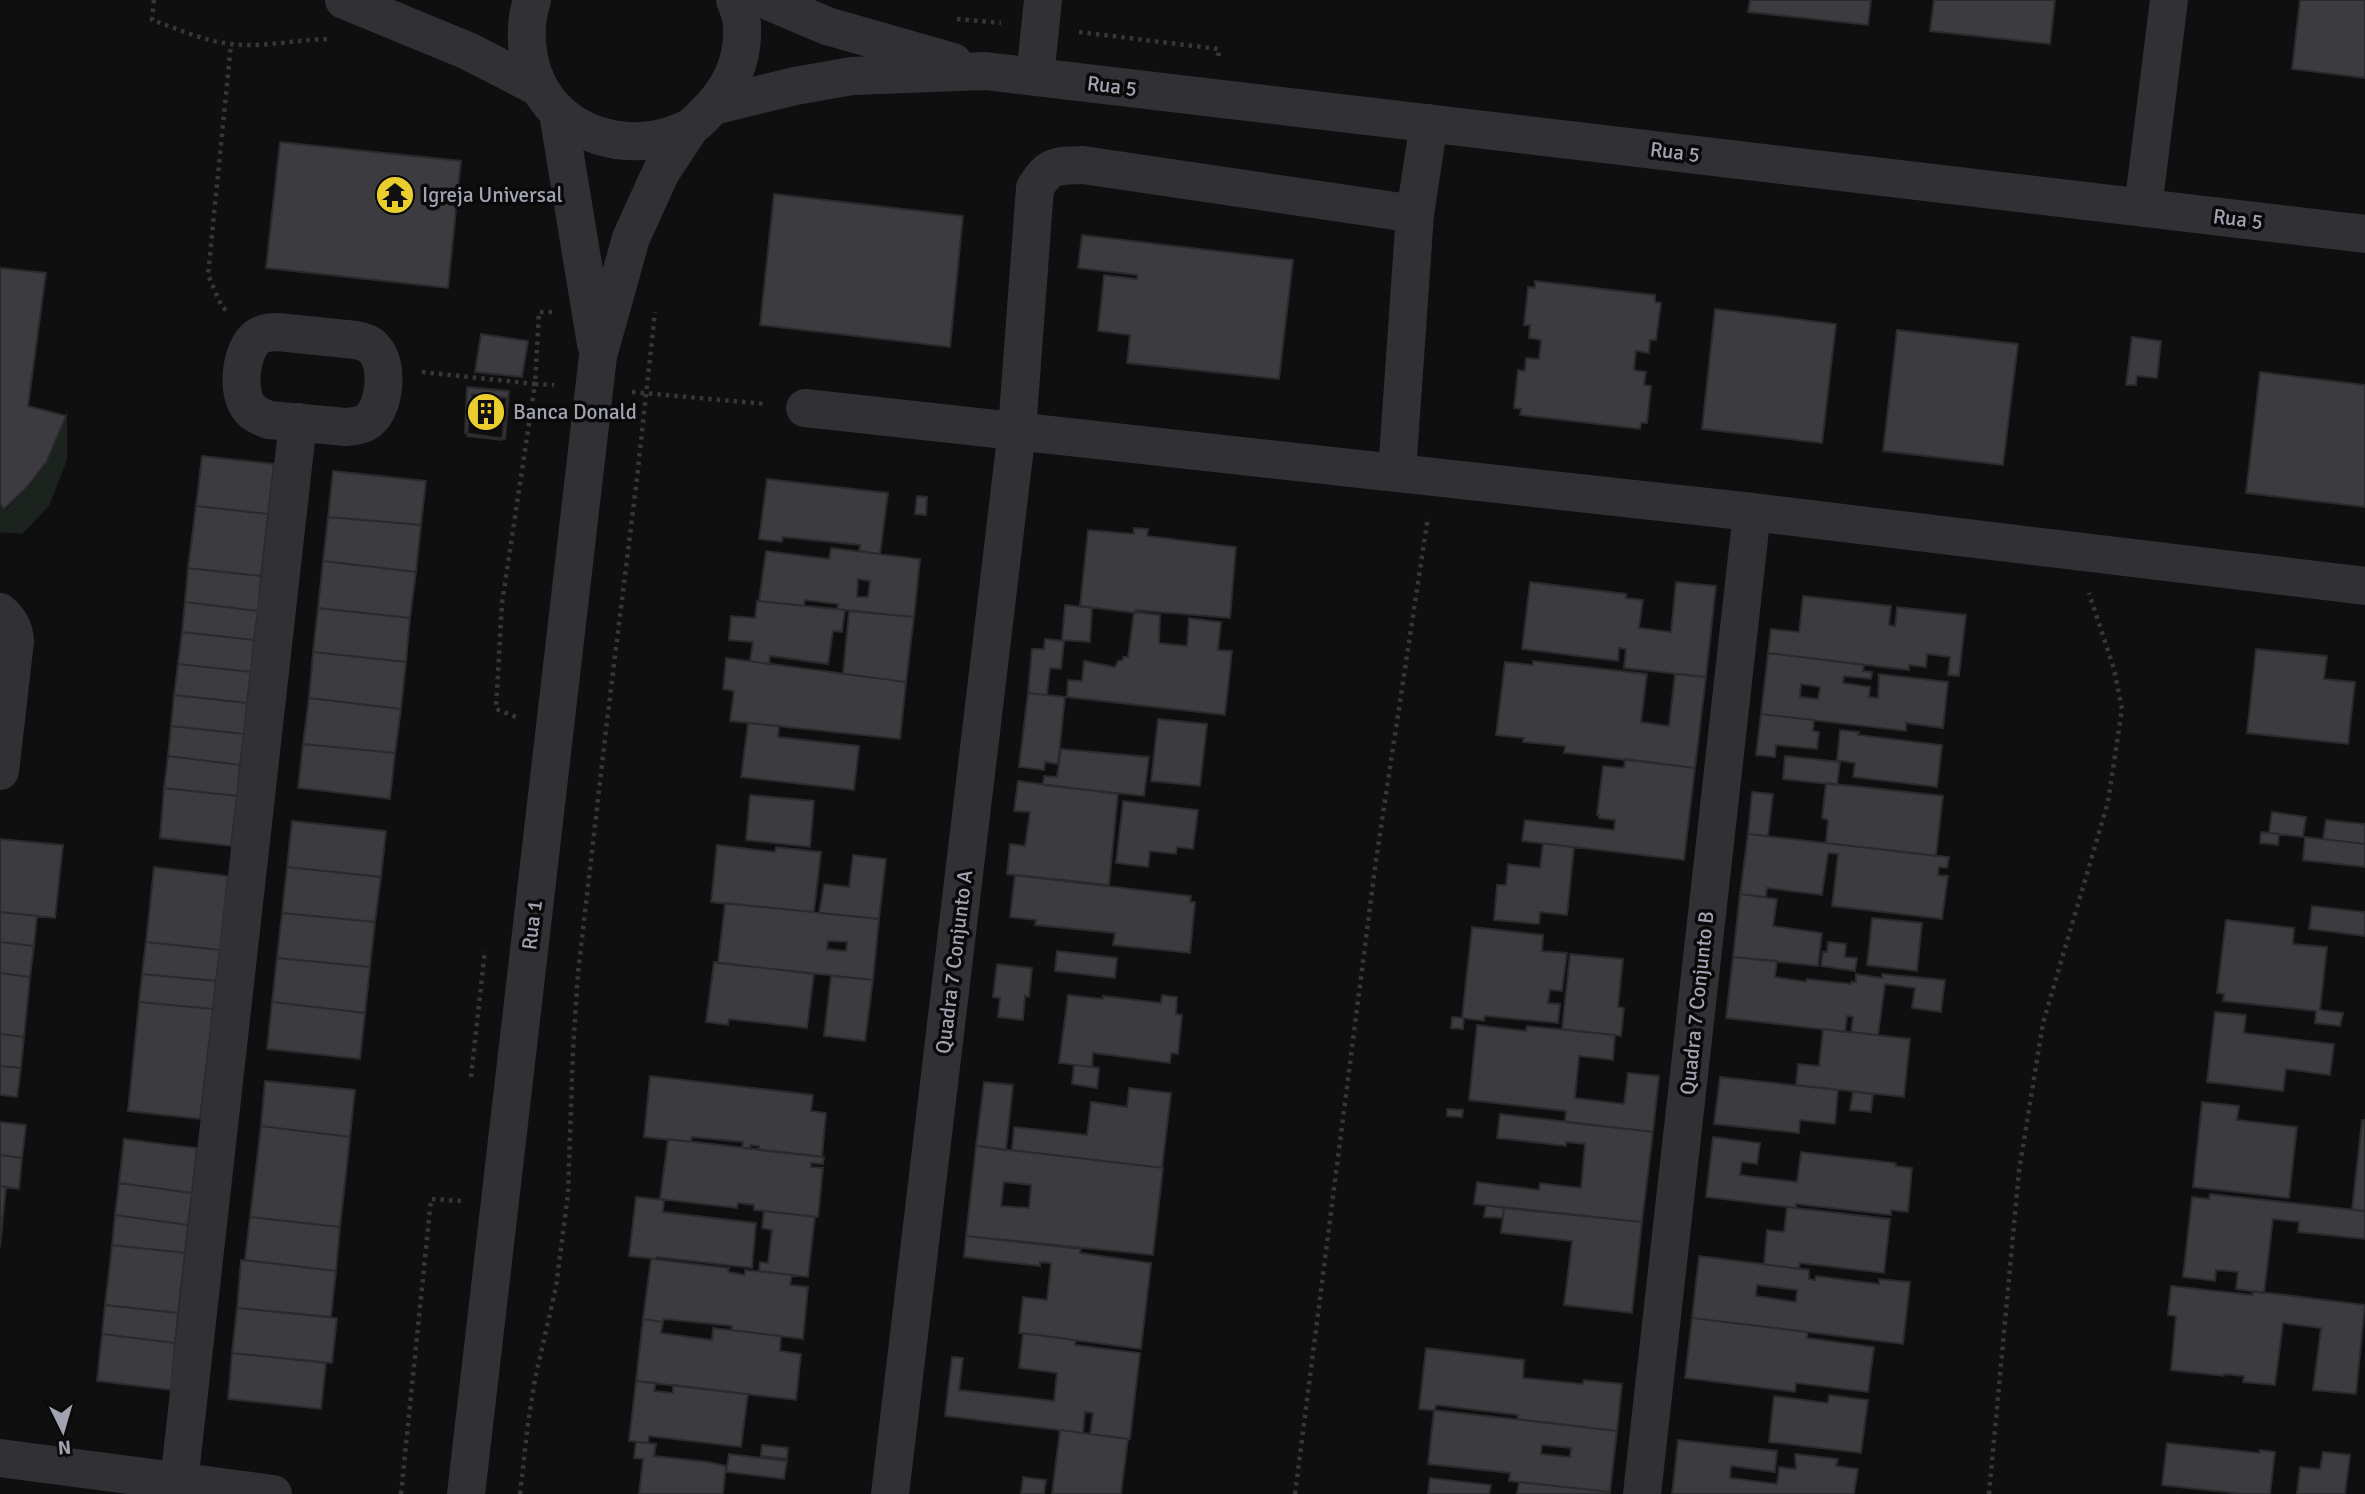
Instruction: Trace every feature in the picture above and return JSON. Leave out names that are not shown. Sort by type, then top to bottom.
[{"type":"street","points":[[344,0],[468,51],[548,100],[587,133],[621,142],[657,140],[702,117],[795,86],[852,76],[985,72]]},
{"type":"street","points":[[532,0],[526,19],[527,54],[548,100],[596,372]]},
{"type":"street","points":[[596,372],[631,238],[661,172],[729,86],[741,56],[742,24],[735,0]]},
{"type":"street","points":[[765,0],[827,26],[985,72]]},
{"type":"street","points":[[1035,77],[1044,0]]},
{"type":"street","points":[[2143,208],[2169,0]]},
{"type":"street","name":"Rua 5","points":[[985,72],[2365,233]]},
{"type":"street","points":[[1415,475],[1415,214],[1429,123]]},
{"type":"street","name":"Quadra 7 Conjunto A","points":[[890,1494],[1017,430],[1035,188],[1044,172],[1061,166],[1083,165],[1415,214]]},
{"type":"street","points":[[278,331],[367,343],[376,351],[383,368],[377,411],[369,421],[359,426],[269,419],[258,416],[248,408],[243,398],[248,348],[256,338],[266,332],[278,331]]},
{"type":"street","name":"Rua 1","points":[[466,1494],[596,372]]},
{"type":"street","points":[[805,408],[1752,512],[2365,586]]},
{"type":"street","points":[[179,1482],[298,422]]},
{"type":"street","name":"Quadra 7 Conjunto B","points":[[1642,1494],[1752,512]]},
{"type":"street","points":[[0,612],[14,630],[15,641],[0,771]]},
{"type":"street","points":[[0,1458],[273,1494]]},
{"type":"path","points":[[154,0],[152,20],[202,38],[231,44],[342,40]]},
{"type":"path","points":[[231,44],[208,275],[222,307],[256,338]]},
{"type":"path","points":[[520,1494],[530,1412],[556,1287],[568,1194],[578,973],[656,299]]},
{"type":"path","points":[[522,719],[496,709],[502,603],[535,384],[539,312],[563,312]]},
{"type":"path","points":[[383,368],[535,384],[596,372],[646,394],[805,408]]},
{"type":"path","points":[[1295,1494],[1376,860],[1415,475]]},
{"type":"path","points":[[1989,1494],[2019,1171],[2043,1023],[2108,802],[2122,709],[2115,668],[2076,553]]},
{"type":"path","points":[[471,1078],[486,943]]},
{"type":"path","points":[[401,1494],[431,1199],[469,1201]]},
{"type":"shaded area","points":[[67,411],[67,460],[49,506],[22,534],[0,532],[0,502],[7,509],[32,483],[50,457]]},
{"type":"building","points":[[1750,0],[1871,0],[1868,25],[1748,12]]},
{"type":"building","points":[[1934,0],[2055,0],[2050,44],[1930,31]]},
{"type":"building","points":[[2300,0],[2365,0],[2365,78],[2292,69]]},
{"type":"building","points":[[280,142],[461,161],[448,288],[266,268]]},
{"type":"building","points":[[774,194],[963,216],[950,347],[760,325]]},
{"type":"building","points":[[1082,235],[1293,260],[1279,379],[1127,363],[1130,335],[1098,331],[1104,275],[1137,279],[1137,275],[1078,268]]},
{"type":"building","points":[[0,268],[46,273],[28,406],[66,416],[47,461],[27,487],[4,509],[0,504]]},
{"type":"building","points":[[1535,281],[1655,295],[1655,302],[1661,303],[1656,340],[1650,340],[1649,353],[1636,351],[1634,370],[1646,372],[1644,385],[1651,386],[1647,423],[1641,423],[1640,429],[1520,415],[1521,409],[1514,408],[1518,370],[1525,371],[1526,358],[1539,359],[1541,340],[1529,338],[1530,325],[1524,325],[1528,287],[1535,288]]},
{"type":"building","points":[[1715,309],[1836,324],[1822,443],[1702,429]]},
{"type":"building","points":[[1897,330],[2018,344],[2003,465],[1883,451]]},
{"type":"building","points":[[481,334],[528,341],[522,377],[475,372]]},
{"type":"building","points":[[2132,337],[2161,341],[2157,378],[2137,376],[2136,385],[2126,385]]},
{"type":"building","points":[[2260,372],[2365,385],[2365,507],[2246,493]]},
{"type":"building","name":"Banca Donald","points":[[467,387],[509,391],[505,439],[465,433]]},
{"type":"building","name":"Banca Donald","points":[[472,394],[507,398],[502,440],[467,436]]},
{"type":"building","points":[[202,456],[274,464],[268,514],[196,506]]},
{"type":"building","points":[[333,471],[426,481],[421,525],[328,517]]},
{"type":"building","points":[[767,479],[888,493],[880,554],[859,551],[860,545],[783,537],[782,542],[759,539]]},
{"type":"building","points":[[917,496],[927,497],[926,515],[915,514]]},
{"type":"building","points":[[196,506],[268,514],[261,576],[188,568]]},
{"type":"building","points":[[328,517],[421,525],[416,572],[323,561]]},
{"type":"building","points":[[1134,528],[1148,529],[1147,536],[1236,547],[1230,618],[1136,610],[1136,613],[1080,606],[1088,530],[1134,534]]},
{"type":"building","points":[[831,548],[920,559],[914,617],[837,609],[838,604],[805,600],[804,606],[759,601],[766,551],[829,559]],"holes":[[[858,579],[870,581],[868,597],[857,597]]]},
{"type":"building","points":[[323,561],[416,572],[410,618],[318,608]]},
{"type":"building","points":[[188,568],[261,576],[258,611],[185,602]]},
{"type":"building","points":[[1530,582],[1626,594],[1626,598],[1643,600],[1639,628],[1671,632],[1676,582],[1716,586],[1706,677],[1624,668],[1626,649],[1619,648],[1618,661],[1522,649]]},
{"type":"building","points":[[1803,596],[1891,606],[1889,625],[1895,626],[1897,607],[1966,615],[1959,676],[1948,675],[1950,657],[1927,654],[1926,667],[1909,665],[1909,670],[1768,653],[1771,629],[1799,632]]},
{"type":"building","points":[[757,601],[845,610],[842,632],[833,631],[828,664],[770,656],[769,664],[750,661],[753,642],[729,640],[731,616],[755,618]]},
{"type":"building","points":[[185,602],[258,611],[254,640],[182,632]]},
{"type":"building","points":[[1065,605],[1092,608],[1090,642],[1062,640]]},
{"type":"building","points":[[318,608],[410,618],[406,662],[313,652]]},
{"type":"building","points":[[849,611],[914,617],[906,682],[843,674]]},
{"type":"building","points":[[1134,612],[1160,615],[1159,643],[1187,646],[1189,618],[1221,622],[1218,650],[1232,651],[1225,715],[1067,697],[1068,680],[1082,681],[1084,661],[1115,667],[1123,657],[1128,657]]},
{"type":"building","points":[[182,632],[254,640],[251,672],[178,664]]},
{"type":"building","points":[[1045,639],[1064,641],[1061,669],[1050,668],[1047,695],[1028,693],[1032,649],[1044,649]]},
{"type":"building","points":[[2256,649],[2327,656],[2324,679],[2355,682],[2348,744],[2247,733]]},
{"type":"building","points":[[313,652],[406,662],[401,709],[309,698]]},
{"type":"building","points":[[1768,653],[1864,665],[1863,671],[1872,672],[1871,679],[1844,676],[1843,683],[1870,687],[1869,697],[1878,698],[1879,674],[1948,682],[1943,728],[1906,723],[1906,731],[1761,714]],"holes":[[[1801,684],[1820,687],[1818,699],[1800,697]]]},
{"type":"building","points":[[726,658],[906,682],[900,739],[730,721],[734,691],[723,689]]},
{"type":"building","points":[[1533,661],[1647,674],[1641,722],[1669,726],[1675,674],[1706,677],[1695,768],[1564,753],[1565,746],[1523,742],[1524,738],[1496,735],[1505,662],[1533,665]]},
{"type":"building","points":[[178,664],[251,672],[247,703],[174,695]]},
{"type":"building","points":[[1028,693],[1065,697],[1058,764],[1045,762],[1044,770],[1019,767]]},
{"type":"building","points":[[174,695],[247,703],[244,734],[171,726]]},
{"type":"building","points":[[309,698],[401,709],[395,753],[303,744]]},
{"type":"building","points":[[1761,714],[1814,720],[1813,731],[1819,732],[1817,749],[1776,745],[1775,757],[1756,755]]},
{"type":"building","points":[[1158,719],[1207,724],[1200,786],[1151,781]]},
{"type":"building","points":[[748,723],[779,726],[778,737],[859,746],[854,790],[741,777]]},
{"type":"building","points":[[171,726],[244,734],[240,765],[168,756]]},
{"type":"building","points":[[1840,730],[1859,732],[1858,735],[1942,745],[1937,787],[1853,777],[1855,763],[1837,760]]},
{"type":"building","points":[[303,744],[395,753],[390,799],[298,788]]},
{"type":"building","points":[[1061,749],[1149,757],[1144,796],[1043,785],[1044,776],[1057,777]]},
{"type":"building","points":[[168,756],[240,765],[237,796],[164,788]]},
{"type":"building","points":[[1785,756],[1840,762],[1837,785],[1783,779]]},
{"type":"building","points":[[1625,759],[1695,768],[1684,860],[1522,841],[1525,820],[1614,830],[1615,820],[1599,818],[1597,815],[1603,766],[1624,768]]},
{"type":"building","points":[[1018,781],[1118,794],[1109,885],[1007,874],[1010,844],[1025,846],[1030,812],[1014,811]]},
{"type":"building","points":[[1826,783],[1943,796],[1936,856],[1826,843],[1828,820],[1822,818]]},
{"type":"building","points":[[164,788],[237,796],[231,846],[160,838]]},
{"type":"building","points":[[1752,792],[1773,794],[1768,836],[1748,834]]},
{"type":"building","points":[[750,795],[814,801],[810,847],[746,840]]},
{"type":"building","points":[[1123,801],[1198,810],[1193,849],[1177,847],[1176,854],[1150,851],[1148,867],[1116,863]]},
{"type":"building","points":[[2272,812],[2306,817],[2303,837],[2269,833]]},
{"type":"building","points":[[2326,820],[2365,824],[2365,844],[2323,839]]},
{"type":"building","points":[[292,821],[386,831],[381,877],[287,867]]},
{"type":"building","points":[[2261,832],[2279,834],[2278,845],[2260,843]]},
{"type":"building","points":[[1748,834],[1949,857],[1947,868],[1939,867],[1938,875],[1948,876],[1942,919],[1832,906],[1838,854],[1828,853],[1822,895],[1767,888],[1766,897],[1740,894]]},
{"type":"building","points":[[2305,837],[2365,844],[2365,867],[2303,860]]},
{"type":"building","points":[[0,839],[63,845],[55,918],[0,912]]},
{"type":"building","points":[[1543,843],[1574,847],[1567,915],[1540,912],[1539,924],[1494,920],[1497,885],[1506,885],[1508,864],[1540,868]]},
{"type":"building","points":[[717,845],[775,852],[776,847],[821,852],[814,912],[711,902]]},
{"type":"building","points":[[853,855],[886,859],[879,919],[819,913],[824,884],[849,887]]},
{"type":"building","points":[[154,867],[228,876],[220,950],[146,942]]},
{"type":"building","points":[[287,867],[381,877],[375,922],[282,913]]},
{"type":"building","points":[[1015,875],[1191,896],[1190,902],[1195,902],[1190,953],[1113,945],[1115,933],[1035,925],[1036,920],[1010,917]]},
{"type":"building","points":[[1740,894],[1777,899],[1773,926],[1822,933],[1818,966],[1733,957]]},
{"type":"building","points":[[725,903],[879,919],[873,980],[718,963]],"holes":[[[828,941],[847,942],[846,951],[827,949]]]},
{"type":"building","points":[[2312,906],[2365,912],[2365,936],[2309,929]]},
{"type":"building","points":[[0,912],[37,916],[34,946],[0,942]]},
{"type":"building","points":[[282,913],[375,922],[370,967],[277,958]]},
{"type":"building","points":[[1872,918],[1922,923],[1917,971],[1867,965]]},
{"type":"building","points":[[2226,920],[2294,928],[2293,944],[2327,947],[2320,1010],[2343,1013],[2340,1026],[2315,1023],[2316,1011],[2223,1001],[2224,994],[2217,993]]},
{"type":"building","points":[[1472,927],[1543,935],[1542,951],[1567,953],[1562,991],[1550,990],[1548,1003],[1560,1004],[1558,1023],[1485,1016],[1484,1021],[1462,1018]]},
{"type":"building","points":[[0,942],[34,946],[30,977],[0,973]]},
{"type":"building","points":[[146,942],[220,950],[216,981],[142,974]]},
{"type":"building","points":[[1828,942],[1846,944],[1845,957],[1857,958],[1855,971],[1821,966]]},
{"type":"building","points":[[1057,951],[1117,958],[1115,978],[1055,971]]},
{"type":"building","points":[[1570,954],[1623,959],[1618,1007],[1624,1008],[1621,1036],[1562,1029]]},
{"type":"building","points":[[1733,957],[1777,961],[1775,977],[1806,982],[1807,979],[1851,984],[1856,982],[1856,974],[1882,978],[1882,974],[1945,980],[1941,1012],[1912,1008],[1915,988],[1885,984],[1878,1035],[1851,1032],[1853,1017],[1847,1016],[1845,1032],[1726,1018]]},
{"type":"building","points":[[277,958],[370,967],[365,1013],[272,1002]]},
{"type":"building","points":[[714,962],[814,974],[807,1028],[729,1019],[728,1025],[706,1022]]},
{"type":"building","points":[[997,964],[1032,968],[1029,997],[1025,996],[1023,1020],[998,1017],[1000,998],[993,997]]},
{"type":"building","points":[[0,973],[30,977],[24,1037],[0,1034]]},
{"type":"building","points":[[142,974],[216,981],[213,1009],[139,1002]]},
{"type":"building","points":[[831,976],[873,980],[865,1041],[824,1036]]},
{"type":"building","points":[[1068,995],[1161,1003],[1162,995],[1177,997],[1176,1014],[1182,1015],[1178,1054],[1171,1053],[1170,1063],[1093,1053],[1092,1067],[1059,1063]]},
{"type":"building","points":[[139,1002],[213,1009],[200,1119],[128,1111]]},
{"type":"building","points":[[272,1002],[365,1013],[360,1059],[267,1049]]},
{"type":"building","points":[[2215,1012],[2246,1015],[2244,1033],[2334,1044],[2330,1075],[2286,1069],[2283,1091],[2207,1082]]},
{"type":"building","points":[[1452,1017],[1464,1018],[1463,1029],[1451,1028]]},
{"type":"building","points":[[1477,1025],[1526,1031],[1527,1026],[1615,1035],[1613,1060],[1579,1056],[1575,1098],[1624,1104],[1628,1073],[1659,1076],[1653,1132],[1565,1122],[1566,1111],[1469,1100]]},
{"type":"building","points":[[1823,1029],[1910,1039],[1904,1097],[1796,1085],[1798,1064],[1819,1066]]},
{"type":"building","points":[[0,1034],[24,1037],[21,1068],[0,1066]]},
{"type":"building","points":[[1074,1065],[1099,1068],[1097,1088],[1072,1084]]},
{"type":"building","points":[[0,1066],[21,1068],[17,1097],[0,1095]]},
{"type":"building","points":[[650,1076],[813,1095],[811,1111],[826,1113],[822,1157],[758,1150],[759,1146],[751,1145],[750,1149],[742,1148],[743,1142],[692,1137],[691,1142],[644,1137]]},
{"type":"building","points":[[1720,1077],[1838,1090],[1835,1124],[1800,1120],[1799,1133],[1714,1124]]},
{"type":"building","points":[[265,1081],[355,1090],[350,1137],[261,1126]]},
{"type":"building","points":[[984,1082],[1013,1085],[1006,1150],[976,1146]]},
{"type":"building","points":[[1129,1088],[1171,1093],[1162,1168],[1012,1150],[1014,1127],[1087,1135],[1091,1102],[1127,1107]]},
{"type":"building","points":[[1853,1092],[1873,1094],[1871,1112],[1850,1110]]},
{"type":"building","points":[[2202,1102],[2239,1106],[2237,1120],[2297,1127],[2289,1198],[2193,1187]]},
{"type":"building","points":[[1447,1109],[1463,1110],[1462,1117],[1447,1116]]},
{"type":"building","points":[[1500,1114],[1653,1132],[1642,1222],[1474,1204],[1477,1182],[1539,1190],[1540,1183],[1581,1188],[1585,1144],[1566,1142],[1566,1146],[1497,1138]]},
{"type":"building","points":[[2362,1120],[2365,1120],[2365,1211],[2352,1210]]},
{"type":"building","points":[[0,1122],[26,1125],[22,1158],[0,1155]]},
{"type":"building","points":[[261,1126],[350,1137],[340,1227],[250,1217]]},
{"type":"building","points":[[1713,1137],[1760,1143],[1757,1164],[1742,1162],[1740,1175],[1797,1182],[1801,1152],[1896,1163],[1895,1166],[1912,1168],[1908,1212],[1891,1210],[1891,1215],[1796,1204],[1796,1208],[1706,1197]]},
{"type":"building","points":[[124,1139],[197,1148],[192,1193],[119,1183]]},
{"type":"building","points":[[668,1139],[824,1157],[823,1164],[811,1163],[811,1167],[823,1168],[818,1217],[754,1210],[754,1205],[738,1203],[737,1208],[660,1199]]},
{"type":"building","points":[[976,1146],[1163,1168],[1153,1255],[966,1236]],"holes":[[[1004,1182],[1031,1185],[1029,1208],[1001,1206]]]},
{"type":"building","points":[[0,1155],[22,1158],[19,1189],[0,1186]]},
{"type":"building","points":[[119,1183],[192,1193],[188,1225],[115,1215]]},
{"type":"building","points":[[0,1186],[6,1187],[3,1217],[0,1217]]},
{"type":"building","points":[[2210,1194],[2365,1211],[2365,1239],[2298,1232],[2299,1222],[2273,1219],[2264,1293],[2236,1289],[2238,1272],[2216,1270],[2215,1281],[2183,1277],[2192,1197],[2209,1199]]},
{"type":"building","points":[[636,1197],[664,1200],[663,1212],[756,1223],[752,1268],[629,1256]]},
{"type":"building","points":[[1486,1205],[1504,1208],[1503,1218],[1484,1217]]},
{"type":"building","points":[[1787,1207],[1890,1219],[1884,1273],[1800,1263],[1799,1269],[1764,1264],[1767,1230],[1784,1232]]},
{"type":"building","points":[[1504,1208],[1642,1222],[1632,1313],[1564,1305],[1572,1241],[1501,1233]]},
{"type":"building","points":[[764,1211],[815,1217],[808,1277],[759,1271],[760,1262],[768,1263],[772,1230],[762,1228]]},
{"type":"building","points":[[115,1215],[188,1225],[185,1253],[112,1245]]},
{"type":"building","points":[[0,1217],[3,1217],[0,1247]]},
{"type":"building","points":[[250,1217],[340,1227],[336,1271],[245,1260]]},
{"type":"building","points":[[966,1236],[1081,1249],[1080,1253],[1151,1263],[1141,1349],[1019,1333],[1023,1297],[1047,1300],[1051,1263],[1040,1262],[1040,1266],[964,1257]]},
{"type":"building","points":[[112,1245],[185,1253],[178,1313],[105,1305]]},
{"type":"building","points":[[1699,1256],[1809,1270],[1809,1279],[1815,1280],[1816,1276],[1879,1284],[1879,1279],[1910,1282],[1903,1344],[1692,1318]],"holes":[[[1757,1285],[1797,1290],[1796,1302],[1756,1296]]]},
{"type":"building","points":[[651,1259],[729,1268],[728,1272],[745,1275],[745,1270],[792,1275],[790,1285],[808,1287],[803,1339],[731,1330],[732,1326],[643,1319]]},
{"type":"building","points":[[241,1260],[336,1271],[331,1317],[237,1308]]},
{"type":"building","points":[[2171,1286],[2252,1295],[2253,1291],[2365,1305],[2356,1394],[2313,1390],[2321,1328],[2283,1323],[2275,1385],[2243,1382],[2244,1376],[2171,1370],[2176,1316],[2168,1315]]},
{"type":"building","points":[[105,1305],[178,1313],[175,1343],[102,1334]]},
{"type":"building","points":[[237,1308],[337,1318],[332,1363],[232,1353]]},
{"type":"building","points":[[1692,1318],[1808,1332],[1807,1338],[1874,1347],[1868,1392],[1796,1383],[1795,1392],[1685,1378]]},
{"type":"building","points":[[643,1319],[663,1322],[661,1333],[712,1340],[713,1328],[781,1336],[780,1351],[801,1354],[796,1400],[636,1381]]},
{"type":"building","points":[[1023,1333],[1076,1340],[1075,1345],[1140,1353],[1130,1439],[1090,1434],[1093,1413],[1085,1412],[1083,1433],[945,1416],[952,1357],[963,1358],[959,1390],[1054,1401],[1057,1373],[1019,1368]]},
{"type":"building","points":[[102,1334],[175,1343],[171,1390],[97,1381]]},
{"type":"building","points":[[1426,1348],[1524,1360],[1523,1378],[1583,1384],[1584,1380],[1622,1384],[1617,1431],[1517,1419],[1518,1415],[1436,1405],[1435,1411],[1419,1409]]},
{"type":"building","points":[[232,1353],[326,1363],[321,1409],[228,1399]]},
{"type":"building","points":[[636,1381],[656,1383],[654,1391],[673,1393],[673,1385],[748,1394],[741,1447],[649,1436],[648,1443],[629,1441]]},
{"type":"building","points":[[1829,1395],[1868,1400],[1861,1453],[1769,1442],[1774,1396],[1828,1403]]},
{"type":"building","points":[[1434,1410],[1617,1431],[1610,1492],[1509,1481],[1510,1473],[1428,1464]],"holes":[[[1542,1445],[1571,1448],[1570,1457],[1541,1454]]]},
{"type":"building","points":[[1060,1430],[1128,1439],[1121,1494],[1052,1494]]},
{"type":"building","points":[[1678,1440],[1777,1451],[1775,1472],[1731,1466],[1730,1478],[1777,1484],[1779,1467],[1796,1469],[1795,1454],[1838,1459],[1836,1466],[1858,1469],[1854,1494],[1672,1494]]},
{"type":"building","points":[[636,1442],[656,1444],[654,1456],[726,1466],[723,1494],[639,1494],[643,1459],[634,1458]]},
{"type":"building","points":[[2167,1443],[2260,1453],[2260,1450],[2275,1452],[2270,1494],[2241,1494],[2162,1485]]},
{"type":"building","points":[[762,1445],[788,1448],[787,1459],[761,1456]]},
{"type":"building","points":[[2323,1452],[2350,1455],[2345,1494],[2297,1494],[2300,1467],[2320,1469]]},
{"type":"building","points":[[729,1454],[787,1461],[784,1479],[726,1472]]},
{"type":"building","points":[[1023,1477],[1046,1480],[1044,1494],[1021,1494]]},
{"type":"building","points":[[1430,1478],[1491,1485],[1489,1494],[1428,1494]]},
{"type":"building","points":[[1519,1482],[1610,1492],[1610,1494],[1517,1494]]},
{"type":"place","name":"Igreja Universal","points":[[395,195]]},
{"type":"place","name":"Banca Donald","points":[[486,412]]}]
